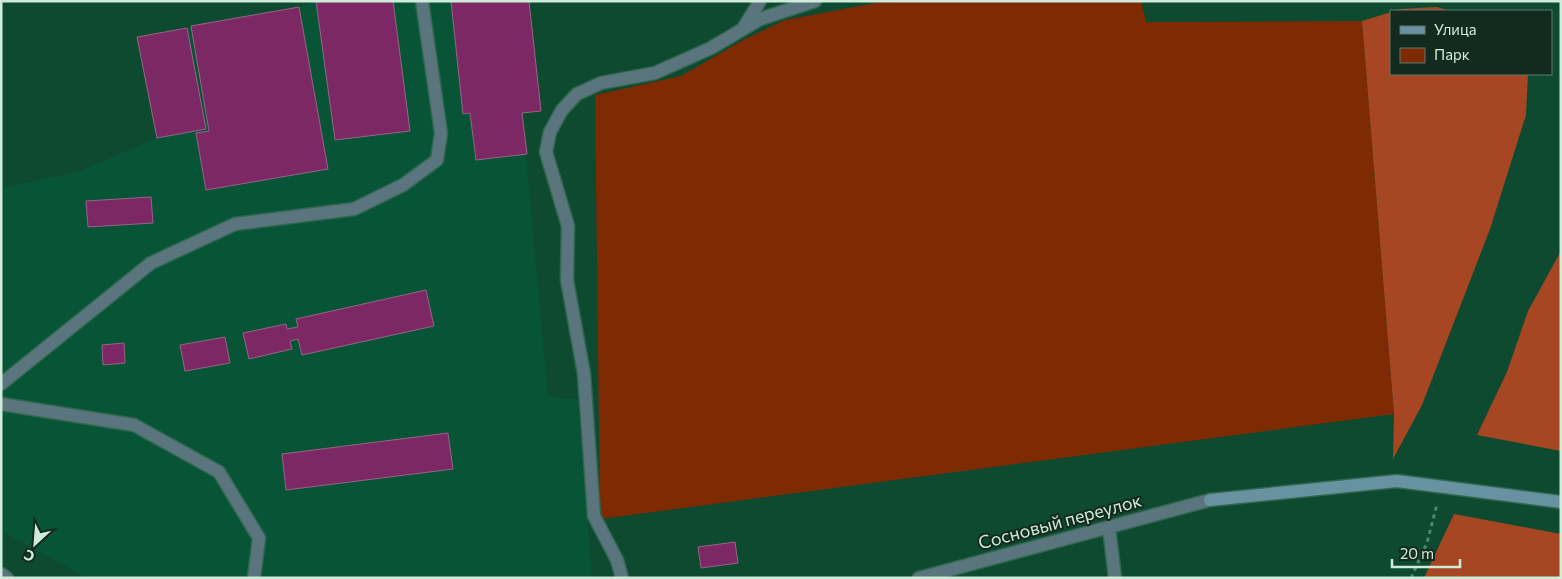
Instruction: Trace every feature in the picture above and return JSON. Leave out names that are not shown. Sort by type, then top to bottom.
[{"type":"street","points":[[1,384],[151,264],[235,224],[354,209],[403,185],[437,160],[440,133],[422,1]]},
{"type":"street","points":[[742,30],[760,1]]},
{"type":"street","points":[[622,578],[617,560],[594,516],[584,374],[567,280],[568,226],[546,152],[550,132],[562,110],[577,94],[601,83],[655,73],[711,48],[760,18],[814,1]]},
{"type":"street","points":[[1,404],[134,425],[219,472],[260,538],[254,578]]},
{"type":"street","name":"Сосновый переулок","points":[[919,578],[1210,500],[1397,481],[1441,486]]},
{"type":"street","points":[[1441,486],[1561,502]]},
{"type":"street","points":[[1109,527],[1115,578]]},
{"type":"street","points":[[1,574],[8,578]]},
{"type":"path","points":[[1411,578],[1427,543],[1441,486]]},
{"type":"shaded area","points":[[316,1],[529,1],[541,111],[522,114],[548,397],[577,399],[592,578],[87,578],[1,531],[1,188],[81,171],[156,138],[137,37],[299,7]]},
{"type":"shaded area","points":[[1437,7],[1448,10],[1396,10]]},
{"type":"shaded area","points":[[1390,12],[1390,75],[1528,75],[1526,115],[1490,229],[1422,405],[1393,459],[1394,414],[1362,21]]},
{"type":"shaded area","points":[[1561,251],[1561,451],[1477,435],[1507,372],[1528,311]]},
{"type":"shaded area","points":[[1454,514],[1561,534],[1561,578],[1424,578]]},
{"type":"green space","points":[[887,1],[1141,1],[1146,22],[1362,21],[1394,414],[600,519],[595,95],[681,76],[745,39],[785,20]]},
{"type":"building","points":[[316,1],[393,1],[410,131],[335,140]]},
{"type":"building","points":[[451,1],[529,1],[541,111],[522,113],[527,154],[476,160],[470,113],[463,114]]},
{"type":"building","points":[[299,7],[328,169],[206,190],[196,133],[209,131],[191,26]]},
{"type":"building","points":[[187,28],[206,129],[157,138],[137,37]]},
{"type":"building","points":[[151,197],[153,223],[88,227],[86,201]]},
{"type":"building","points":[[426,290],[434,326],[302,355],[298,339],[290,341],[292,349],[249,359],[243,333],[286,324],[287,329],[298,327],[296,319]]},
{"type":"building","points":[[225,337],[230,363],[185,371],[180,345]]},
{"type":"building","points":[[124,343],[125,363],[103,365],[102,345]]},
{"type":"building","points":[[448,433],[453,469],[286,490],[282,454]]},
{"type":"building","points":[[735,542],[738,563],[701,568],[698,547]]}]
